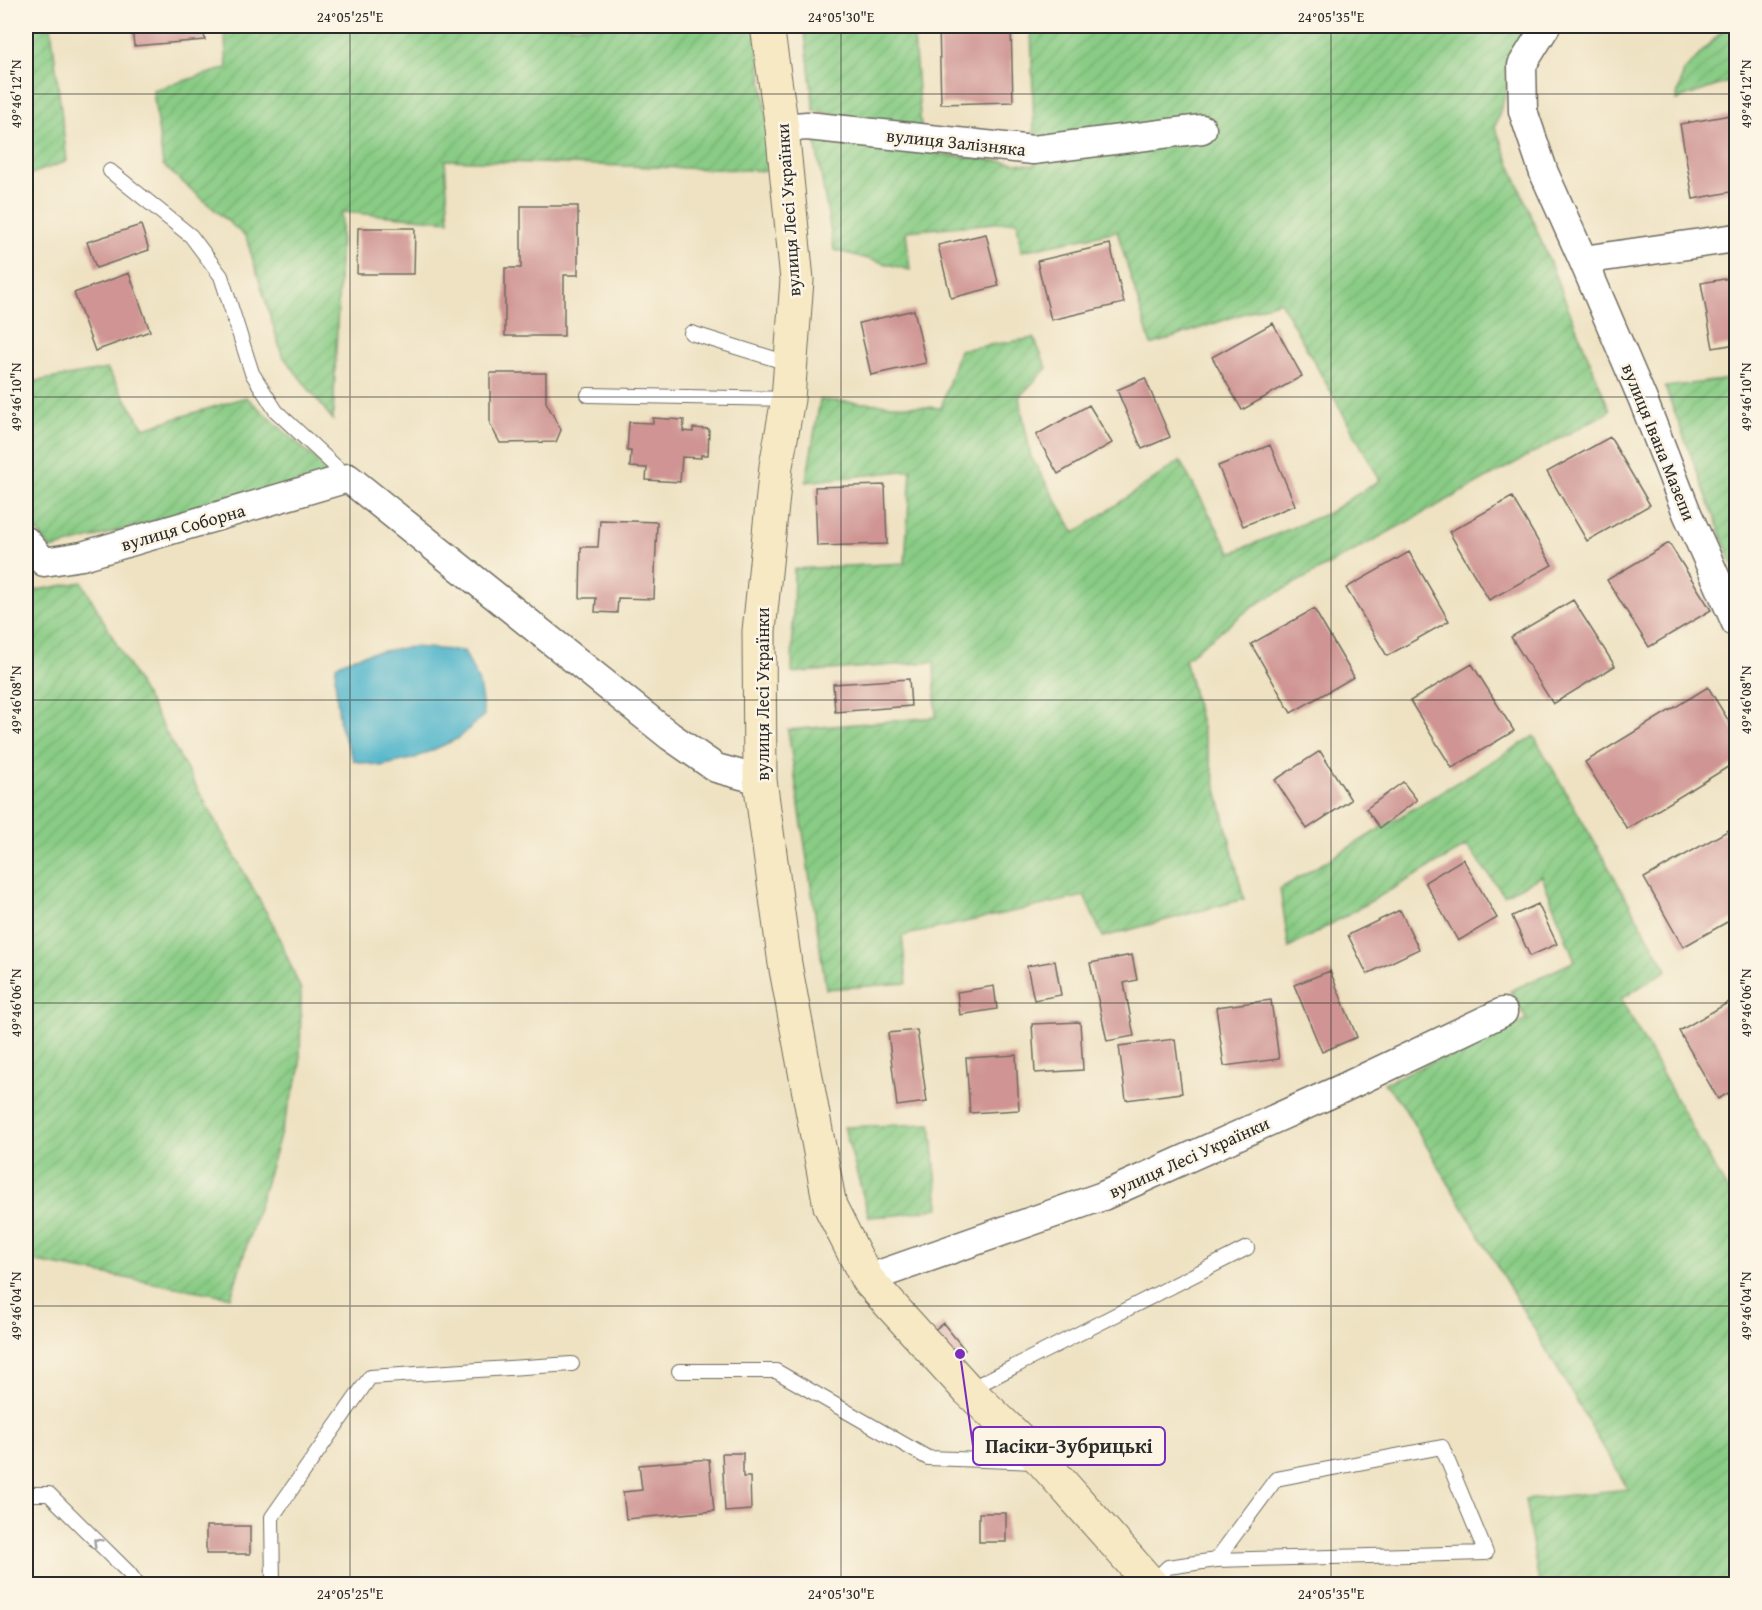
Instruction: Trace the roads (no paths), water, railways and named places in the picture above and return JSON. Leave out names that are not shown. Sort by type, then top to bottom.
[{"type":"main road","name":"вулиця Лесі Українки","points":[[767,26],[782,128],[797,280],[788,399],[776,466],[759,632],[760,780],[785,964],[830,1206],[867,1279],[968,1390],[1043,1462],[1151,1584]]},
{"type":"street","name":"вулиця Івана Мазепи","points":[[1546,26],[1522,65],[1523,111],[1544,173],[1643,400],[1687,513],[1737,623]]},
{"type":"street","name":"вулиця Залізняка","points":[[782,128],[807,126],[1033,150],[1202,129]]},
{"type":"street","points":[[1583,260],[1737,238]]},
{"type":"street","points":[[348,478],[670,736],[716,768],[760,780]]},
{"type":"street","name":"вулиця Соборна","points":[[26,541],[44,562],[82,556],[348,478]]},
{"type":"street","name":"вулиця Лесі Українки","points":[[867,1279],[1104,1196],[1341,1089],[1503,1012]]},
{"type":"lane","points":[[110,171],[190,236],[221,276],[252,373],[276,411],[348,478]]},
{"type":"lane","points":[[691,333],[791,364]]},
{"type":"lane","points":[[588,395],[788,399]]},
{"type":"lane","points":[[968,1390],[1246,1248]]},
{"type":"lane","points":[[273,1584],[272,1517],[370,1377],[572,1364]]},
{"type":"lane","points":[[679,1371],[776,1371],[928,1458],[1043,1462]]},
{"type":"lane","points":[[1151,1584],[1168,1567],[1216,1560],[1486,1553],[1442,1447],[1276,1479],[1216,1560]]},
{"type":"lane","points":[[26,1494],[49,1494],[129,1573],[137,1584]]},
{"type":"water","points":[[412,647],[464,651],[479,683],[484,715],[459,738],[415,758],[381,766],[354,761],[340,727],[335,679],[336,666],[362,655]]},
{"type":"place","name":"Пасіки-Зубрицькі","points":[[960,1354]]}]
